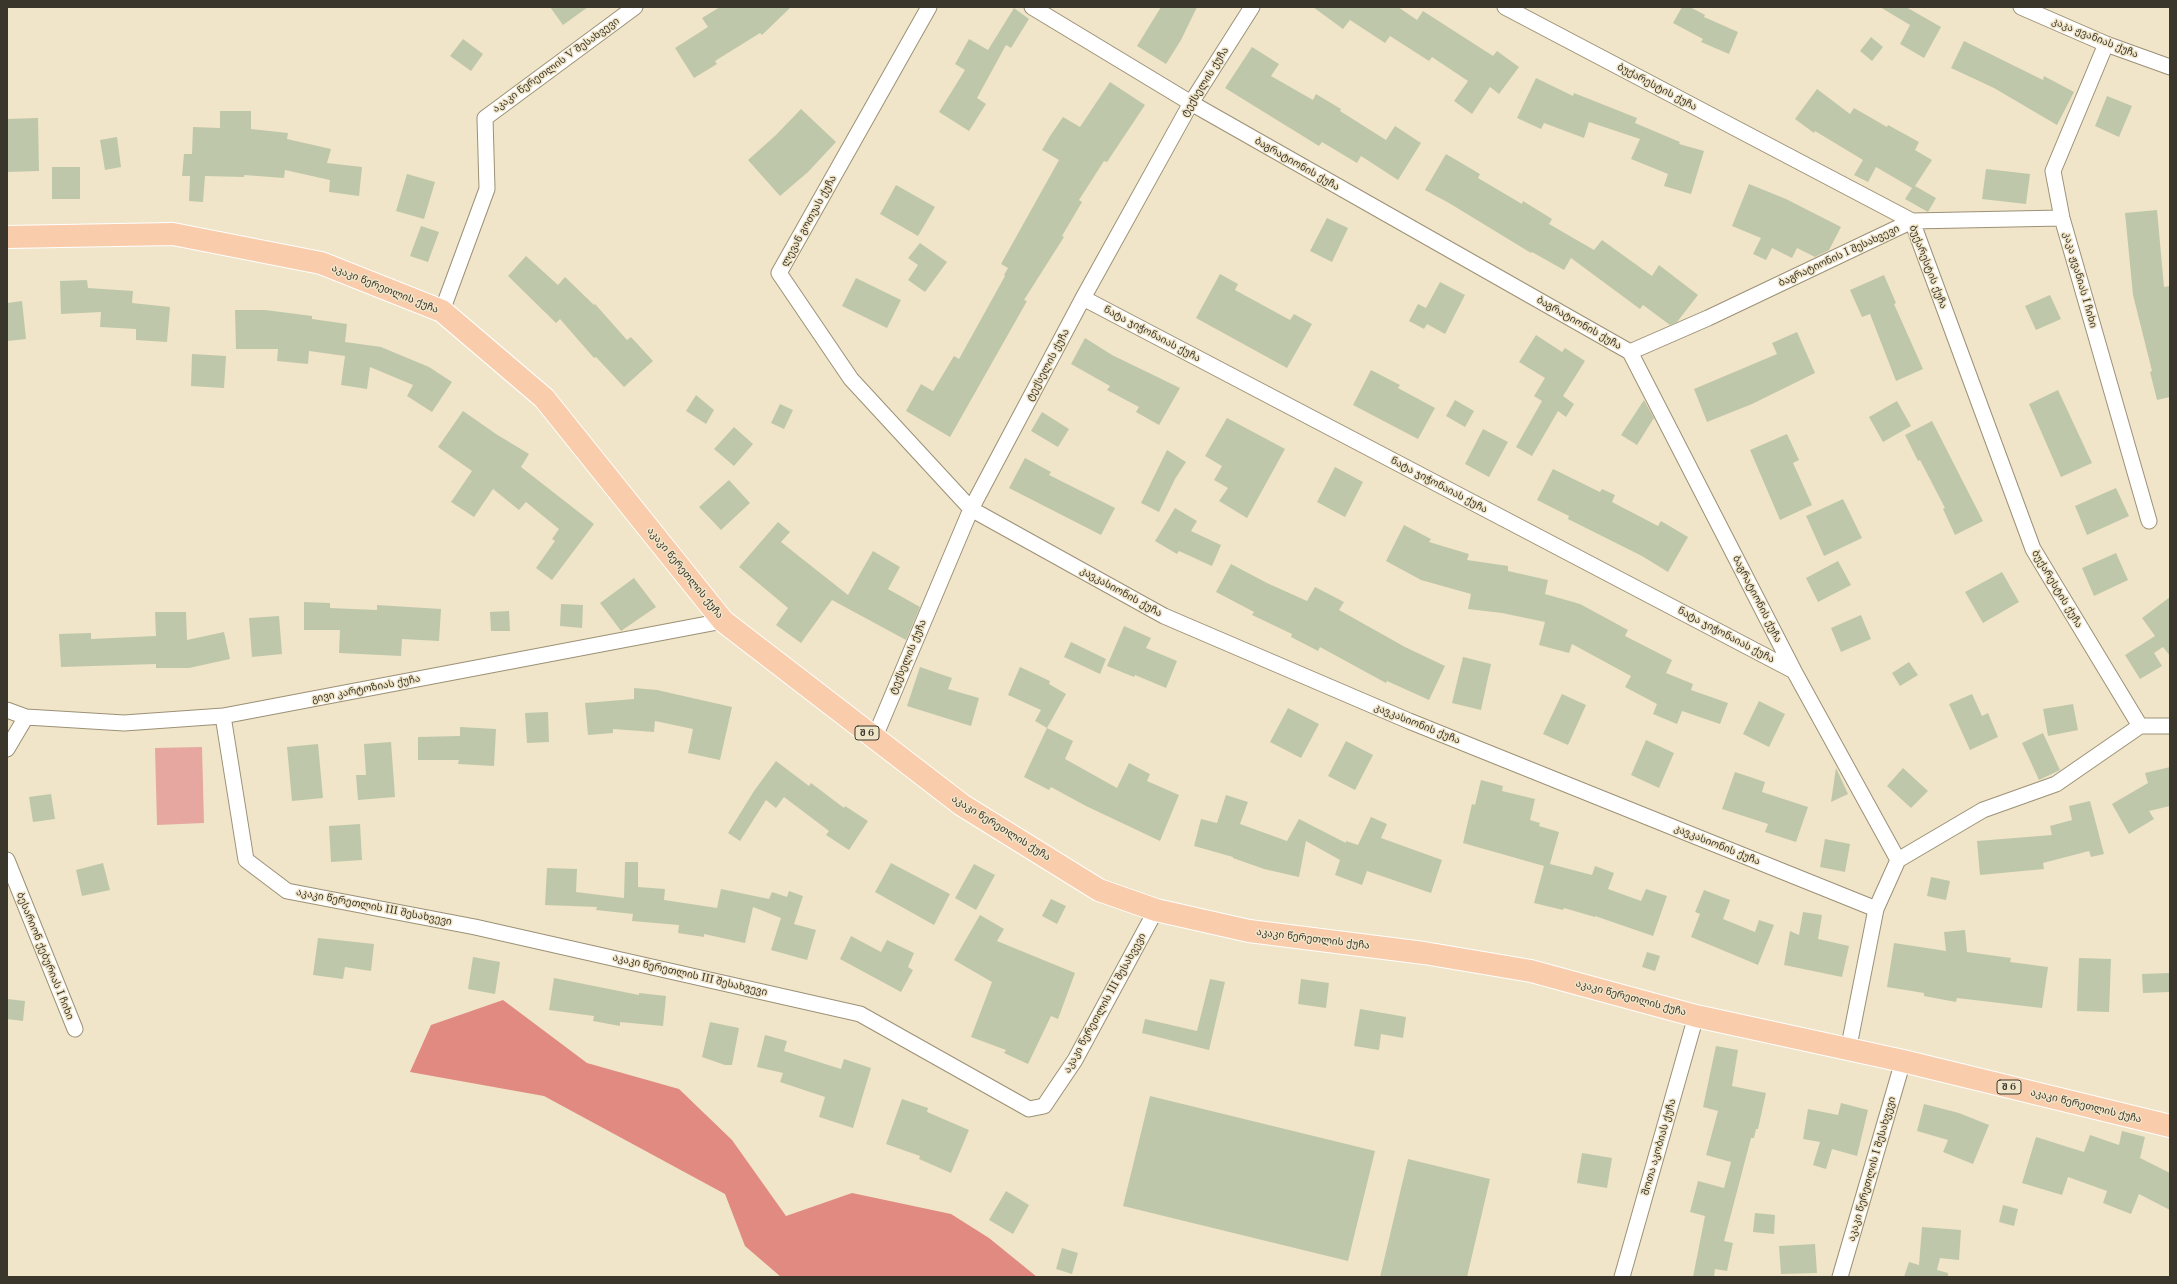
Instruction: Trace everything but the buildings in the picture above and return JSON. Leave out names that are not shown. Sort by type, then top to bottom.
[{"type":"main road","name":"აკაკი წერეთლის ქუჩა","points":[[7,237],[173,234],[320,263],[442,311],[544,398],[724,621],[962,805],[1099,890],[1156,910],[1249,931],[1424,953],[1531,971],[1696,1016],[1848,1051],[1903,1061],[2170,1126]]},
{"type":"street","name":"აკაკი წერეთლის V შესახვევი","points":[[442,311],[487,189],[485,118],[635,7]]},
{"type":"street","name":"ლევან გოთუას ქუჩა","points":[[929,7],[779,273],[851,379],[971,509]]},
{"type":"street","name":"ბაგრატიონის ქუჩა","points":[[1032,7],[1191,103],[1630,352],[1794,671],[1898,860]]},
{"type":"street","name":"ტექსელის ქუჩა","points":[[874,738],[971,509],[1083,298],[1191,103],[1252,7]]},
{"type":"street","name":"ბუქარესტის ქუჩა","points":[[1505,7],[1912,222],[2033,549],[2140,726]]},
{"type":"street","name":"კაკა ჟვანიას ქუჩა","points":[[2021,7],[2106,44],[2170,67]]},
{"type":"street","name":"კაკა ჟვანიას I ჩიხი","points":[[2106,44],[2053,171],[2062,218],[2149,521]]},
{"type":"street","name":"ბაგრატიონის I შესახვევი","points":[[1630,352],[1708,318],[1912,222],[2062,218]]},
{"type":"street","name":"ნატა ჯიჭონაიას ქუჩა","points":[[1083,298],[1794,671]]},
{"type":"street","name":"კავკასიონის ქუჩა","points":[[971,509],[1164,616],[1409,721],[1876,909]]},
{"type":"street","name":"გივი კარტოზიას ქუჩა","points":[[7,710],[26,717],[124,723],[223,716],[724,621]]},
{"type":"street","name":"აკაკი წერეთლის III შესახვევი","points":[[223,716],[246,860],[287,891],[475,927],[860,1014],[1029,1109],[1044,1106],[1075,1060],[1156,910]]},
{"type":"street","points":[[7,749],[26,717]]},
{"type":"street","points":[[1848,1051],[1876,909],[1898,860],[1983,810],[2056,784],[2140,726],[2170,726]]},
{"type":"street","name":"ბესარიონ ქებურიას I ჩიხი","points":[[7,860],[75,1029]]},
{"type":"street","name":"შოთა აკობიას ქუჩა","points":[[1622,1277],[1696,1016]]},
{"type":"street","name":"აკაკი წერეთლის I შესახვევი","points":[[1840,1277],[1903,1061]]},
{"type":"shaded area","points":[[202,747],[204,823],[157,825],[155,748]]},
{"type":"shaded area","points":[[503,1000],[587,1063],[679,1089],[732,1140],[786,1216],[852,1193],[951,1214],[989,1238],[1037,1277],[781,1277],[745,1246],[725,1194],[544,1096],[410,1072],[431,1025]]}]
